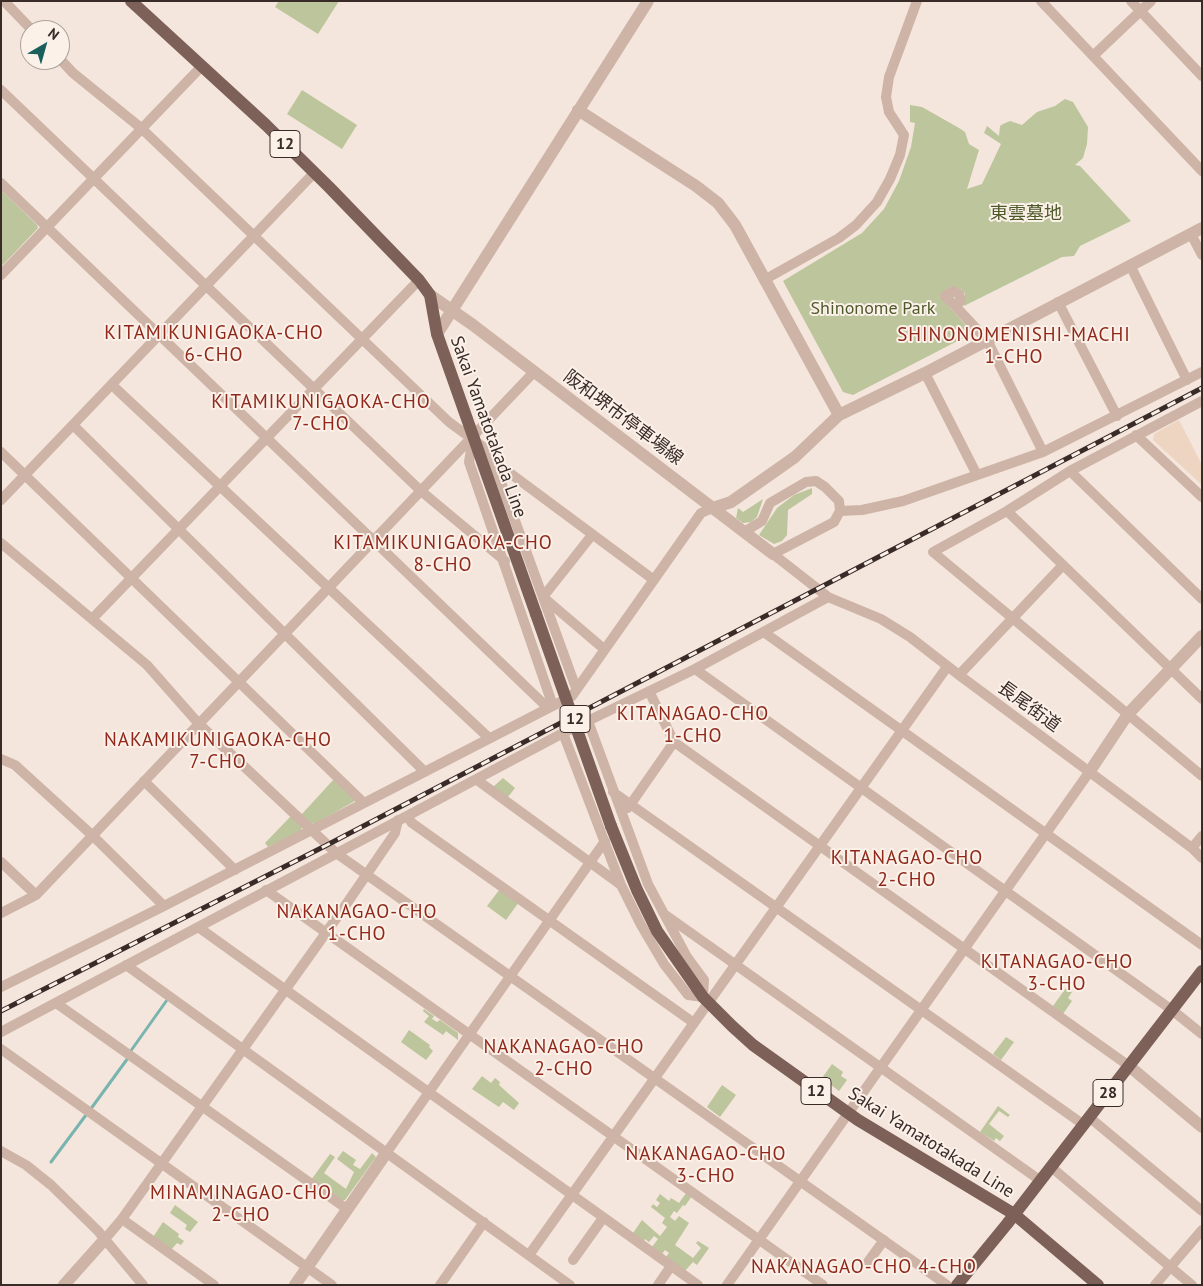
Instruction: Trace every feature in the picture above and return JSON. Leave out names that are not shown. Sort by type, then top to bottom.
[{"type":"main road","name":"Sakai Yamatotakada Line","points":[[131,1],[314,173],[419,280],[430,295],[436,334],[611,826],[637,890],[657,931],[706,1000],[754,1045],[848,1114],[889,1141],[1014,1214],[1098,1285]]},
{"type":"main road","name":"28","points":[[957,1285],[1041,1181],[1202,971]]},
{"type":"street","points":[[2,1],[22,20]]},
{"type":"street","points":[[436,334],[648,1]]},
{"type":"street","points":[[764,280],[839,238],[856,224],[877,202],[890,179],[900,155],[904,135],[889,112],[886,97],[888,77],[916,1]]},
{"type":"street","points":[[1041,1],[1202,171]]},
{"type":"street","points":[[1131,1],[1202,76]]},
{"type":"street","points":[[1093,56],[1151,1]]},
{"type":"street","points":[[1,275],[201,66]]},
{"type":"street","points":[[70,68],[141,128],[449,422],[490,452],[576,688]]},
{"type":"street","points":[[1,90],[421,492],[505,562]]},
{"type":"street","points":[[578,110],[696,186],[718,203],[735,224],[839,415]]},
{"type":"street","points":[[1,500],[314,173]]},
{"type":"street","points":[[1,183],[373,541],[551,707]]},
{"type":"street","points":[[2,985],[312,831],[572,696],[701,513],[731,502],[795,457],[839,415],[925,373],[1196,231],[1202,255]]},
{"type":"street","points":[[1130,265],[1187,380]]},
{"type":"street","points":[[92,619],[419,280]]},
{"type":"street","name":"阪和堺市停車場線","points":[[430,295],[773,554]]},
{"type":"street","points":[[1058,302],[1117,416]]},
{"type":"street","points":[[956,307],[988,340],[1043,452]]},
{"type":"street","points":[[1,913],[36,895],[534,372]]},
{"type":"street","points":[[840,511],[862,510],[902,501],[1043,452],[1202,372]]},
{"type":"street","points":[[925,373],[977,475]]},
{"type":"street","points":[[112,385],[489,738]]},
{"type":"street","points":[[1202,401],[1070,471],[1007,512],[933,552],[1202,776]]},
{"type":"street","points":[[73,425],[425,772]]},
{"type":"street","points":[[1136,435],[1202,497]]},
{"type":"street","points":[[472,437],[469,462],[505,562],[551,707]]},
{"type":"street","points":[[1,452],[240,680],[364,803]]},
{"type":"street","points":[[495,462],[654,580]]},
{"type":"street","points":[[1070,471],[1202,599]]},
{"type":"street","points":[[744,532],[762,521],[770,503],[806,482],[816,481],[833,493],[839,501],[840,511],[834,522],[773,554]]},
{"type":"street","points":[[1007,512],[1202,699]]},
{"type":"street","points":[[543,597],[592,535]]},
{"type":"street","points":[[1,544],[147,665],[199,724],[336,853],[947,1285]]},
{"type":"street","name":"長尾街道","points":[[773,554],[828,597],[881,619],[910,637],[959,676],[1090,770],[1192,848],[1202,858]]},
{"type":"street","points":[[959,676],[1063,565]]},
{"type":"street","points":[[543,597],[604,649]]},
{"type":"street","points":[[1,1032],[563,733],[695,669],[765,633],[828,597]]},
{"type":"street","points":[[765,633],[1202,945]]},
{"type":"street","points":[[727,1285],[1128,714],[1202,636]]},
{"type":"street","points":[[529,1255],[694,1023],[706,1000],[736,964],[948,666]]},
{"type":"street","points":[[695,669],[860,789],[1172,1010],[1202,1034]]},
{"type":"street","points":[[649,691],[674,742],[1129,1066],[1202,1127]]},
{"type":"street","points":[[588,721],[622,818],[661,913],[687,957],[704,980],[706,1000]]},
{"type":"street","points":[[563,733],[621,885],[664,964],[688,995],[706,1000]]},
{"type":"street","points":[[622,818],[674,742]]},
{"type":"street","points":[[1,759],[14,765],[93,836],[164,906]]},
{"type":"street","points":[[477,780],[621,885]]},
{"type":"street","points":[[144,781],[235,870]]},
{"type":"street","points":[[613,792],[1086,1121],[1202,1211]]},
{"type":"street","points":[[64,1285],[122,1220],[366,876],[395,833],[402,818]]},
{"type":"street","points":[[402,818],[412,823],[550,919],[694,1023]]},
{"type":"street","points":[[1192,848],[1202,836]]},
{"type":"street","points":[[295,1285],[605,841]]},
{"type":"street","points":[[1,862],[36,895]]},
{"type":"street","points":[[266,890],[823,1285]]},
{"type":"street","points":[[661,913],[736,964],[1041,1181]]},
{"type":"street","points":[[198,927],[698,1285]]},
{"type":"street","points":[[126,965],[569,1285]]},
{"type":"street","points":[[56,1003],[347,1209]]},
{"type":"street","points":[[1,1049],[332,1285]]},
{"type":"street","points":[[1,1151],[26,1166],[50,1185],[105,1239],[143,1285]]},
{"type":"street","points":[[1051,1167],[1192,1285]]},
{"type":"street","points":[[573,1260],[603,1218]]},
{"type":"street","points":[[122,1220],[214,1285]]},
{"type":"street","points":[[440,1285],[484,1222]]},
{"type":"street","points":[[1155,1285],[1202,1230]]},
{"type":"street","points":[[868,1262],[884,1240]]},
{"type":"street","points":[[658,1285],[671,1266]]},
{"type":"green space","points":[[279,1],[339,1],[318,34],[275,7]]},
{"type":"green space","points":[[302,90],[357,125],[342,149],[287,114]]},
{"type":"green space","name":"Shinonome Park","points":[[1065,99],[1073,102],[1088,127],[1087,144],[1083,158],[1075,165],[1080,166],[1131,221],[1080,246],[1074,256],[1062,257],[964,306],[965,294],[961,289],[950,287],[940,297],[973,333],[853,395],[843,392],[783,281],[862,233],[884,209],[899,181],[911,147],[915,123],[910,122],[910,105],[922,107],[959,128],[965,132],[969,144],[979,150],[967,189],[982,184],[1001,144],[984,133],[987,126],[999,136],[1000,126],[1003,124],[1010,121],[1022,125],[1037,112],[1055,106]]},
{"type":"green space","points":[[1,190],[38,228],[1,267]]},
{"type":"green space","points":[[812,488],[812,494],[788,510],[787,535],[782,541],[774,544],[759,535],[777,508],[794,495]]},
{"type":"green space","points":[[763,499],[757,517],[751,522],[743,523],[736,518],[738,508],[743,512]]},
{"type":"green space","points":[[335,778],[356,798],[355,801],[314,824],[310,823],[301,815]]},
{"type":"green space","points":[[503,778],[515,788],[508,797],[493,787]]},
{"type":"green space","points":[[291,816],[302,827],[301,831],[268,847],[265,843]]},
{"type":"green space","points":[[500,889],[519,902],[506,920],[487,906]]},
{"type":"green space","points":[[1066,988],[1072,992],[1068,998],[1072,1001],[1063,1014],[1053,1006]]},
{"type":"green space","points":[[424,1009],[434,1016],[432,1019],[437,1022],[440,1020],[458,1033],[458,1040],[446,1031],[443,1035],[424,1022],[429,1016],[423,1011]]},
{"type":"green space","points":[[409,1030],[430,1045],[429,1047],[433,1051],[426,1060],[401,1042]]},
{"type":"green space","points":[[1006,1037],[1014,1042],[1001,1060],[993,1054]]},
{"type":"green space","points":[[832,1064],[843,1072],[841,1076],[847,1080],[839,1091],[822,1078]]},
{"type":"green space","points":[[482,1076],[491,1083],[495,1078],[500,1082],[499,1085],[519,1103],[514,1110],[503,1102],[499,1107],[472,1089]]},
{"type":"green space","points":[[722,1085],[736,1095],[720,1117],[707,1107]]},
{"type":"green space","points":[[998,1106],[1010,1115],[1008,1117],[999,1111],[989,1124],[1004,1136],[1000,1141],[996,1138],[994,1141],[980,1132]]},
{"type":"green space","points":[[343,1151],[356,1160],[353,1165],[360,1169],[372,1153],[376,1157],[345,1200],[340,1200],[311,1180],[330,1154],[335,1157],[324,1173],[346,1189],[354,1172],[337,1159]]},
{"type":"green space","points":[[687,1192],[692,1196],[685,1206],[683,1205],[677,1213],[674,1211],[670,1217],[675,1221],[679,1216],[689,1223],[675,1245],[693,1258],[701,1248],[696,1243],[698,1241],[709,1248],[697,1265],[693,1262],[685,1271],[666,1257],[669,1253],[665,1250],[662,1254],[652,1247],[658,1239],[654,1236],[649,1242],[645,1239],[644,1241],[633,1233],[642,1220],[660,1236],[667,1227],[662,1223],[665,1218],[651,1207],[653,1204],[657,1207],[660,1203],[656,1200],[660,1194],[669,1201],[671,1198],[679,1203]]},
{"type":"green space","points":[[175,1205],[198,1222],[190,1232],[185,1229],[187,1225],[170,1213]]},
{"type":"green space","points":[[163,1222],[179,1234],[178,1237],[184,1241],[181,1245],[177,1243],[171,1250],[153,1237]]},
{"type":"shaded area","points":[[1179,420],[1202,465],[1202,485],[1153,440],[1154,434]]},
{"type":"waterway","points":[[130,1052],[167,1000]]},
{"type":"waterway","points":[[90,1110],[128,1058]]},
{"type":"waterway","points":[[51,1162],[86,1115]]},
{"type":"railway","points":[[1,1011],[327,845],[1202,388]]},
{"type":"district","name":"KITAMIKUNIGAOKA-CHO 6-CHO","points":[[214,345]]},
{"type":"district","name":"SHINONOMENISHI-MACHI 1-CHO","points":[[1014,347]]},
{"type":"district","name":"KITAMIKUNIGAOKA-CHO 7-CHO","points":[[321,414]]},
{"type":"district","name":"KITAMIKUNIGAOKA-CHO 8-CHO","points":[[443,555]]},
{"type":"district","name":"KITANAGAO-CHO 1-CHO","points":[[693,726]]},
{"type":"district","name":"NAKAMIKUNIGAOKA-CHO 7-CHO","points":[[218,752]]},
{"type":"district","name":"KITANAGAO-CHO 2-CHO","points":[[907,870]]},
{"type":"district","name":"NAKANAGAO-CHO 1-CHO","points":[[357,924]]},
{"type":"district","name":"KITANAGAO-CHO 3-CHO","points":[[1057,974]]},
{"type":"district","name":"NAKANAGAO-CHO 2-CHO","points":[[564,1059]]},
{"type":"district","name":"NAKANAGAO-CHO 3-CHO","points":[[706,1166]]},
{"type":"district","name":"MINAMINAGAO-CHO 2-CHO","points":[[241,1205]]},
{"type":"district","name":"NAKANAGAO-CHO 4-CHO","points":[[864,1268]]},
{"type":"park label","name":"東雲墓地","points":[[1026,214]]}]
